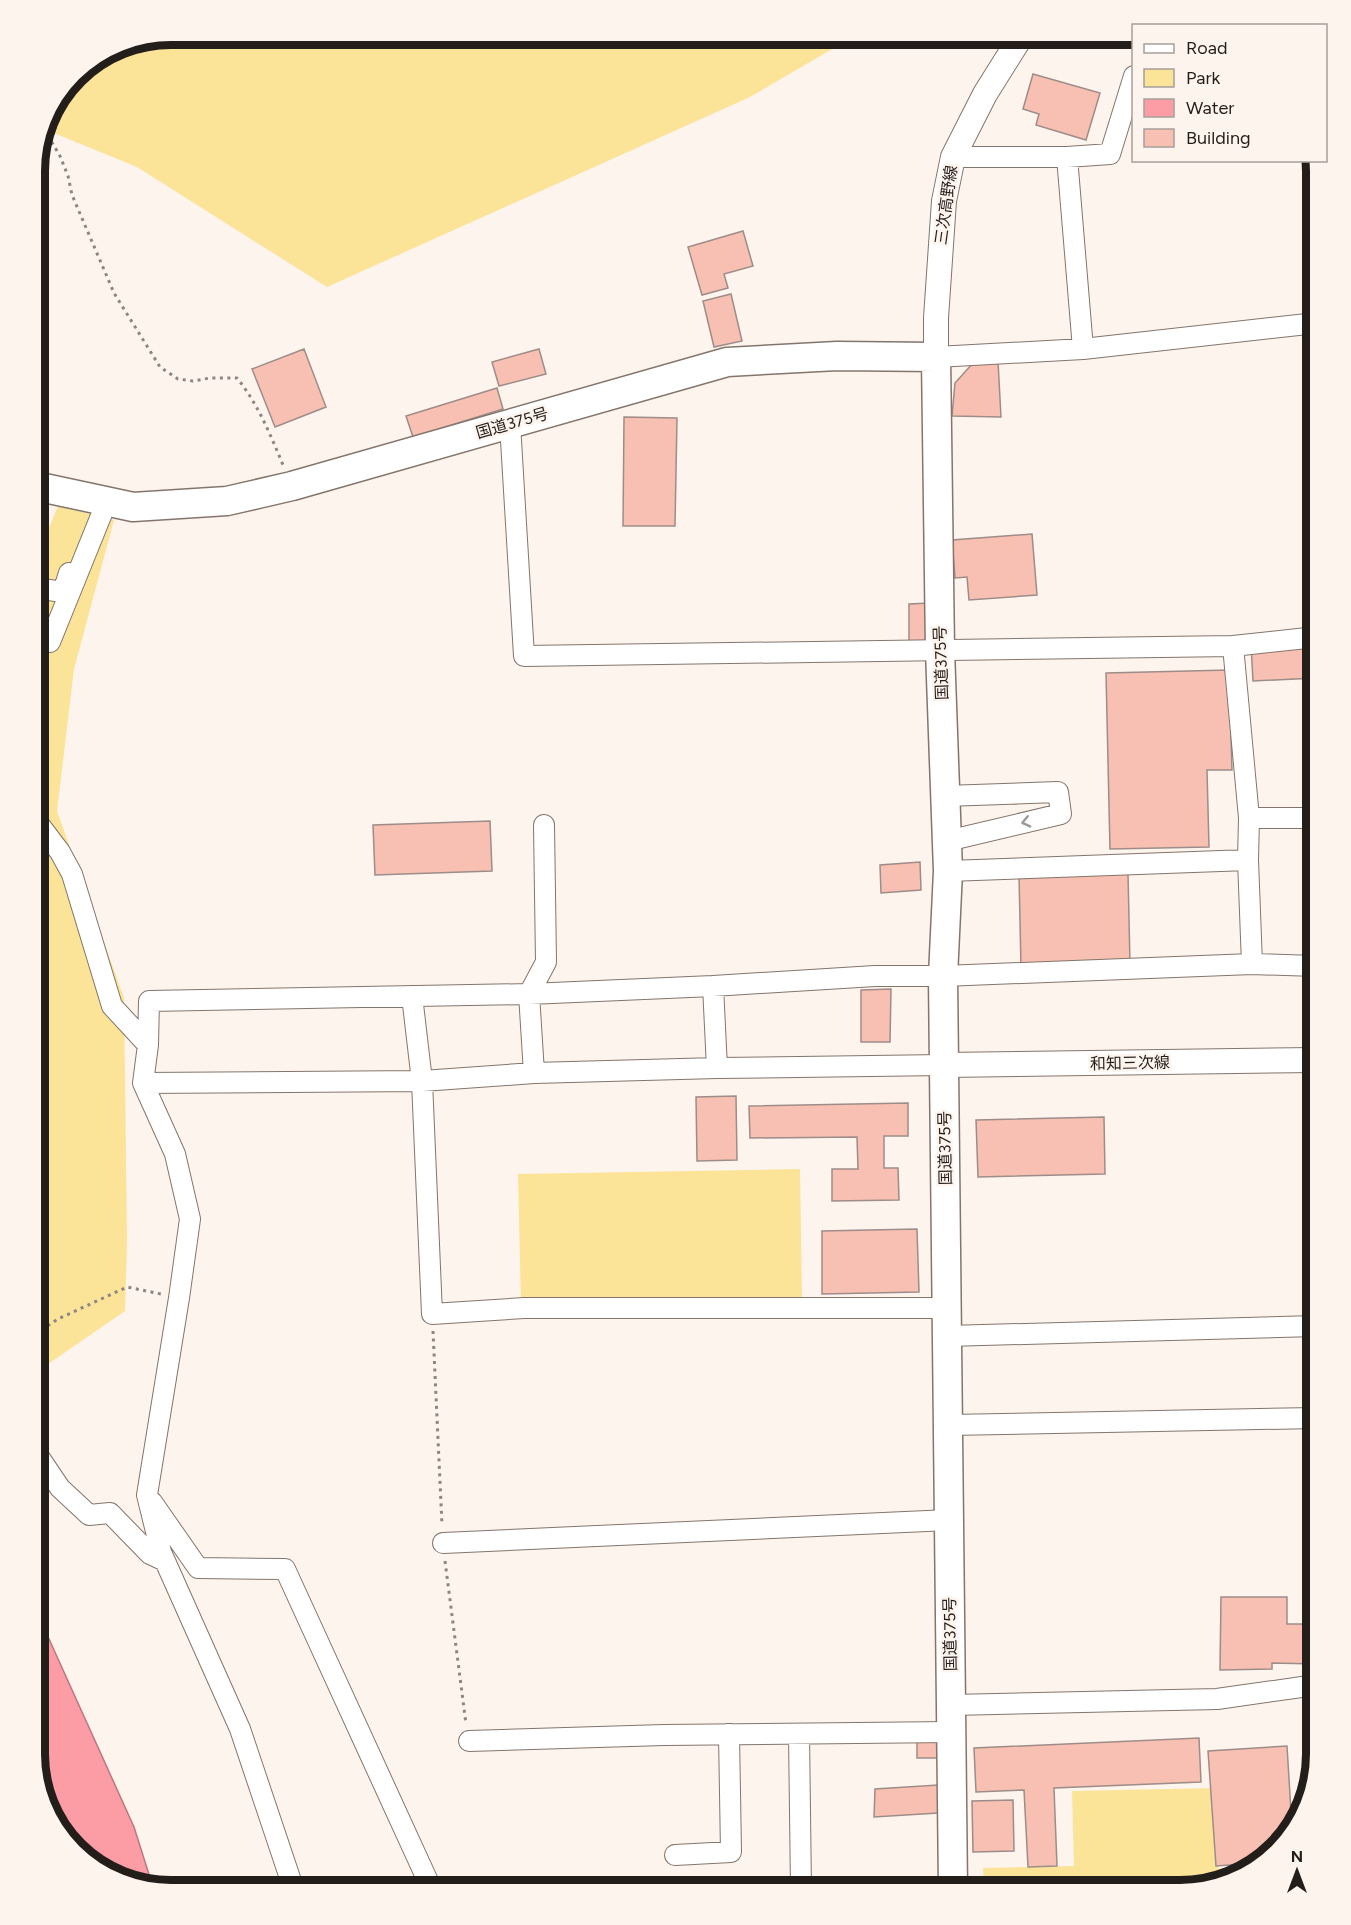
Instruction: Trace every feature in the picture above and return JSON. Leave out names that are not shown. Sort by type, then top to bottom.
[{"type":"highway","name":"国道375号","points":[[45,488],[133,507],[227,501],[292,486],[727,362],[837,356],[936,357],[940,650],[948,871],[943,976],[953,1880]]},
{"type":"main road","name":"三次高野線","points":[[936,357],[936,318],[944,201],[953,157],[985,94],[1016,45]]},
{"type":"main road","name":"和知三次線","points":[[944,1065],[1306,1060]]},
{"type":"street","points":[[953,157],[1067,158],[1110,154],[1132,82]]},
{"type":"street","points":[[1067,158],[1083,349]]},
{"type":"street","points":[[936,357],[1083,349],[1306,324]]},
{"type":"street","points":[[510,424],[524,656],[1233,646],[1306,638]]},
{"type":"street","points":[[45,589],[63,592],[100,500]]},
{"type":"street","points":[[45,640],[50,642],[100,500]]},
{"type":"street","points":[[1233,646],[1249,818],[1248,860],[1252,964]]},
{"type":"street","points":[[945,796],[1058,792],[1061,814],[946,842]]},
{"type":"street","points":[[1249,818],[1306,818]]},
{"type":"street","points":[[534,1073],[529,994],[546,962],[544,825]]},
{"type":"street","points":[[45,832],[60,852],[72,874],[112,1006],[148,1045]]},
{"type":"street","points":[[948,871],[1248,860]]},
{"type":"street","points":[[291,1880],[240,1729],[161,1552],[147,1495],[190,1220],[176,1154],[143,1083],[148,1045],[149,1002],[529,994],[875,976],[943,976],[1252,964],[1306,966]]},
{"type":"street","points":[[713,986],[717,1068]]},
{"type":"street","points":[[412,996],[422,1081],[432,1314],[524,1308],[947,1322],[1306,1326]]},
{"type":"street","points":[[143,1083],[422,1081],[534,1073],[944,1065]]},
{"type":"street","points":[[948,1425],[1306,1418]]},
{"type":"street","points":[[45,1467],[60,1488],[89,1515],[110,1513],[150,1554],[165,1561]]},
{"type":"street","points":[[147,1495],[198,1568],[285,1569],[427,1880]]},
{"type":"street","points":[[443,1544],[949,1520]]},
{"type":"street","points":[[469,1741],[799,1734],[951,1719],[1217,1699],[1306,1687]]},
{"type":"street","points":[[675,1854],[731,1852],[729,1734]]},
{"type":"street","points":[[799,1734],[801,1880]]},
{"type":"path","points":[[50,138],[60,156],[72,195],[114,293],[147,349],[160,367],[178,379],[193,381],[210,378],[237,378],[249,393],[267,425],[292,486]]},
{"type":"path","points":[[45,1328],[58,1319],[127,1287],[179,1298]]},
{"type":"path","points":[[432,1314],[443,1544],[469,1741]]},
{"type":"green space","points":[[163,45],[839,45],[750,97],[327,287],[137,167],[52,132],[66,101],[94,71],[115,58],[146,47]]},
{"type":"green space","points":[[58,506],[114,520],[74,669],[57,811],[124,998],[127,1240],[125,1311],[45,1366],[45,538]]},
{"type":"green space","points":[[800,1169],[802,1299],[521,1304],[518,1174]]},
{"type":"green space","points":[[1216,1788],[1219,1874],[1180,1880],[984,1880],[983,1868],[1074,1866],[1072,1791]]},
{"type":"water","points":[[45,1630],[134,1827],[150,1879],[115,1867],[94,1854],[71,1831],[55,1802],[49,1787],[45,1754]]},
{"type":"building","points":[[1033,74],[1100,93],[1086,140],[1036,125],[1039,114],[1023,109]]},
{"type":"building","points":[[743,231],[753,266],[724,274],[728,288],[702,295],[688,247]]},
{"type":"building","points":[[731,294],[742,341],[714,347],[703,301]]},
{"type":"building","points":[[304,349],[326,407],[275,427],[252,369]]},
{"type":"building","points":[[539,349],[546,374],[499,386],[492,362]]},
{"type":"building","points":[[998,361],[1001,417],[952,416],[955,383],[973,363]]},
{"type":"building","points":[[497,388],[503,409],[413,437],[406,416]]},
{"type":"building","points":[[624,417],[677,418],[675,526],[623,526]]},
{"type":"building","points":[[1032,534],[1037,595],[969,600],[967,577],[955,578],[952,540]]},
{"type":"building","points":[[930,603],[930,644],[909,644],[909,604]]},
{"type":"building","points":[[1306,642],[1306,678],[1253,681],[1251,645]]},
{"type":"building","points":[[1229,670],[1232,770],[1207,770],[1209,847],[1110,849],[1106,673]]},
{"type":"building","points":[[490,821],[492,871],[375,875],[373,825]]},
{"type":"building","points":[[920,862],[921,890],[881,893],[880,865]]},
{"type":"building","points":[[1128,874],[1130,964],[1021,967],[1019,875]]},
{"type":"building","points":[[891,989],[890,1042],[861,1042],[861,990]]},
{"type":"building","points":[[736,1096],[737,1160],[697,1161],[696,1097]]},
{"type":"building","points":[[908,1103],[908,1136],[884,1136],[884,1168],[898,1168],[899,1200],[832,1201],[832,1169],[858,1169],[857,1137],[750,1138],[749,1106]]},
{"type":"building","points":[[1104,1117],[1105,1174],[978,1177],[976,1120]]},
{"type":"building","points":[[917,1229],[919,1292],[822,1294],[822,1231]]},
{"type":"building","points":[[1221,1597],[1287,1597],[1287,1624],[1306,1624],[1306,1664],[1272,1663],[1272,1669],[1220,1670]]},
{"type":"building","points":[[917,1734],[938,1735],[938,1758],[917,1758]]},
{"type":"building","points":[[1199,1738],[1201,1782],[1054,1788],[1057,1866],[1028,1867],[1024,1790],[976,1792],[974,1748]]},
{"type":"building","points":[[1287,1746],[1291,1813],[1289,1817],[1280,1831],[1271,1841],[1267,1841],[1267,1845],[1257,1854],[1240,1864],[1216,1866],[1208,1751]]},
{"type":"building","points":[[938,1785],[938,1813],[874,1817],[875,1789]]},
{"type":"building","points":[[1013,1800],[1014,1851],[973,1852],[972,1801]]}]
